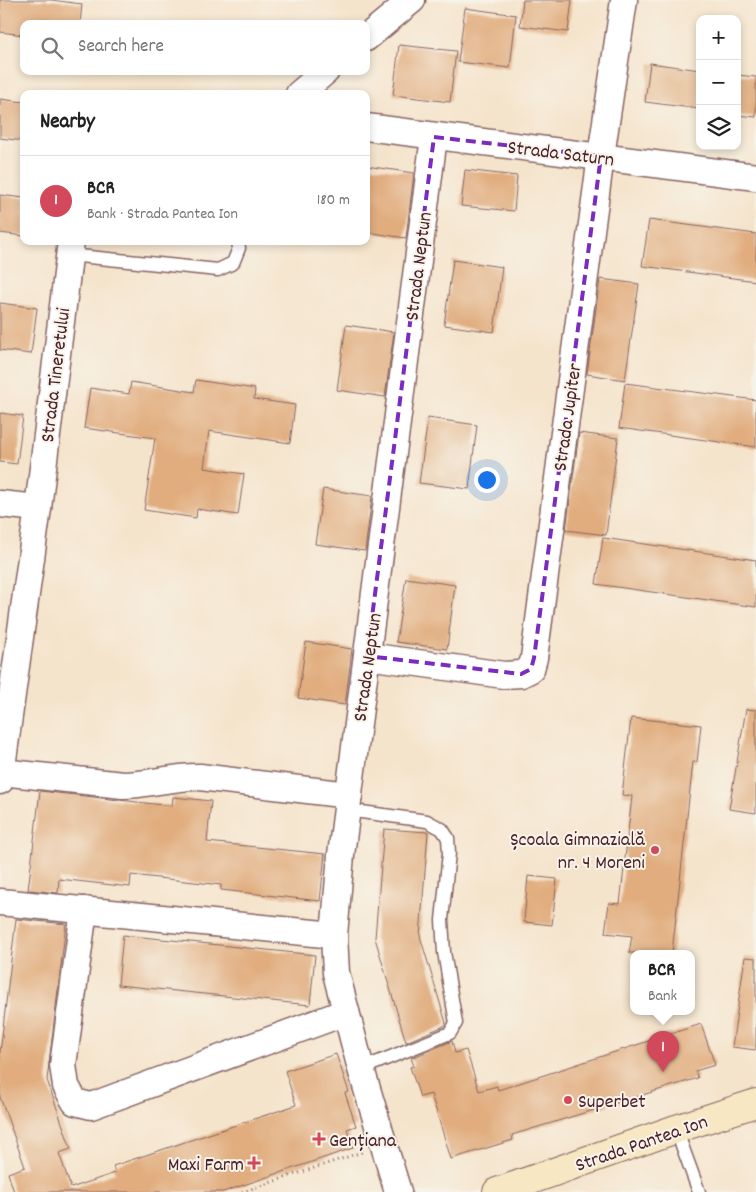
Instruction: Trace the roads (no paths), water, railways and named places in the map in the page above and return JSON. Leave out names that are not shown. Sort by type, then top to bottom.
[{"type":"main road","name":"Strada Pantea Ion","points":[[497,1192],[756,1103]]},
{"type":"street","points":[[370,35],[412,0]]},
{"type":"street","name":"Strada Jupiter","points":[[367,656],[504,675],[521,674],[531,669],[624,0]]},
{"type":"street","points":[[304,90],[321,75]]},
{"type":"street","name":"Strada Saturn","points":[[370,128],[756,177]]},
{"type":"street","name":"Strada Neptun","points":[[398,1192],[361,1069],[336,973],[334,935],[348,802],[434,136]]},
{"type":"street","name":"Strada Tineretului","points":[[0,776],[6,690],[38,508],[70,248]]},
{"type":"street","points":[[0,504],[38,508]]},
{"type":"street","points":[[0,776],[123,785],[135,785],[184,776],[200,777],[348,802]]},
{"type":"street","points":[[0,902],[334,935]]},
{"type":"street","points":[[84,910],[63,1066],[66,1086],[75,1102],[91,1106],[346,1012]]},
{"type":"lane","points":[[70,248],[218,270],[233,264],[239,245]]},
{"type":"lane","points":[[348,802],[426,821],[442,829],[448,838],[449,853],[442,920],[444,952],[456,1022],[450,1033],[361,1069]]},
{"type":"lane","points":[[676,1129],[698,1192]]},
{"type":"place","name":"Școala Gimnazială nr. 4 Moreni","points":[[655,850]]},
{"type":"place","name":"BCR","points":[[663,1072]]},
{"type":"place","name":"Superbet","points":[[568,1100]]},
{"type":"place","name":"Gențiana","points":[[319,1139]]},
{"type":"place","name":"Maxi Farm","points":[[254,1163]]}]
